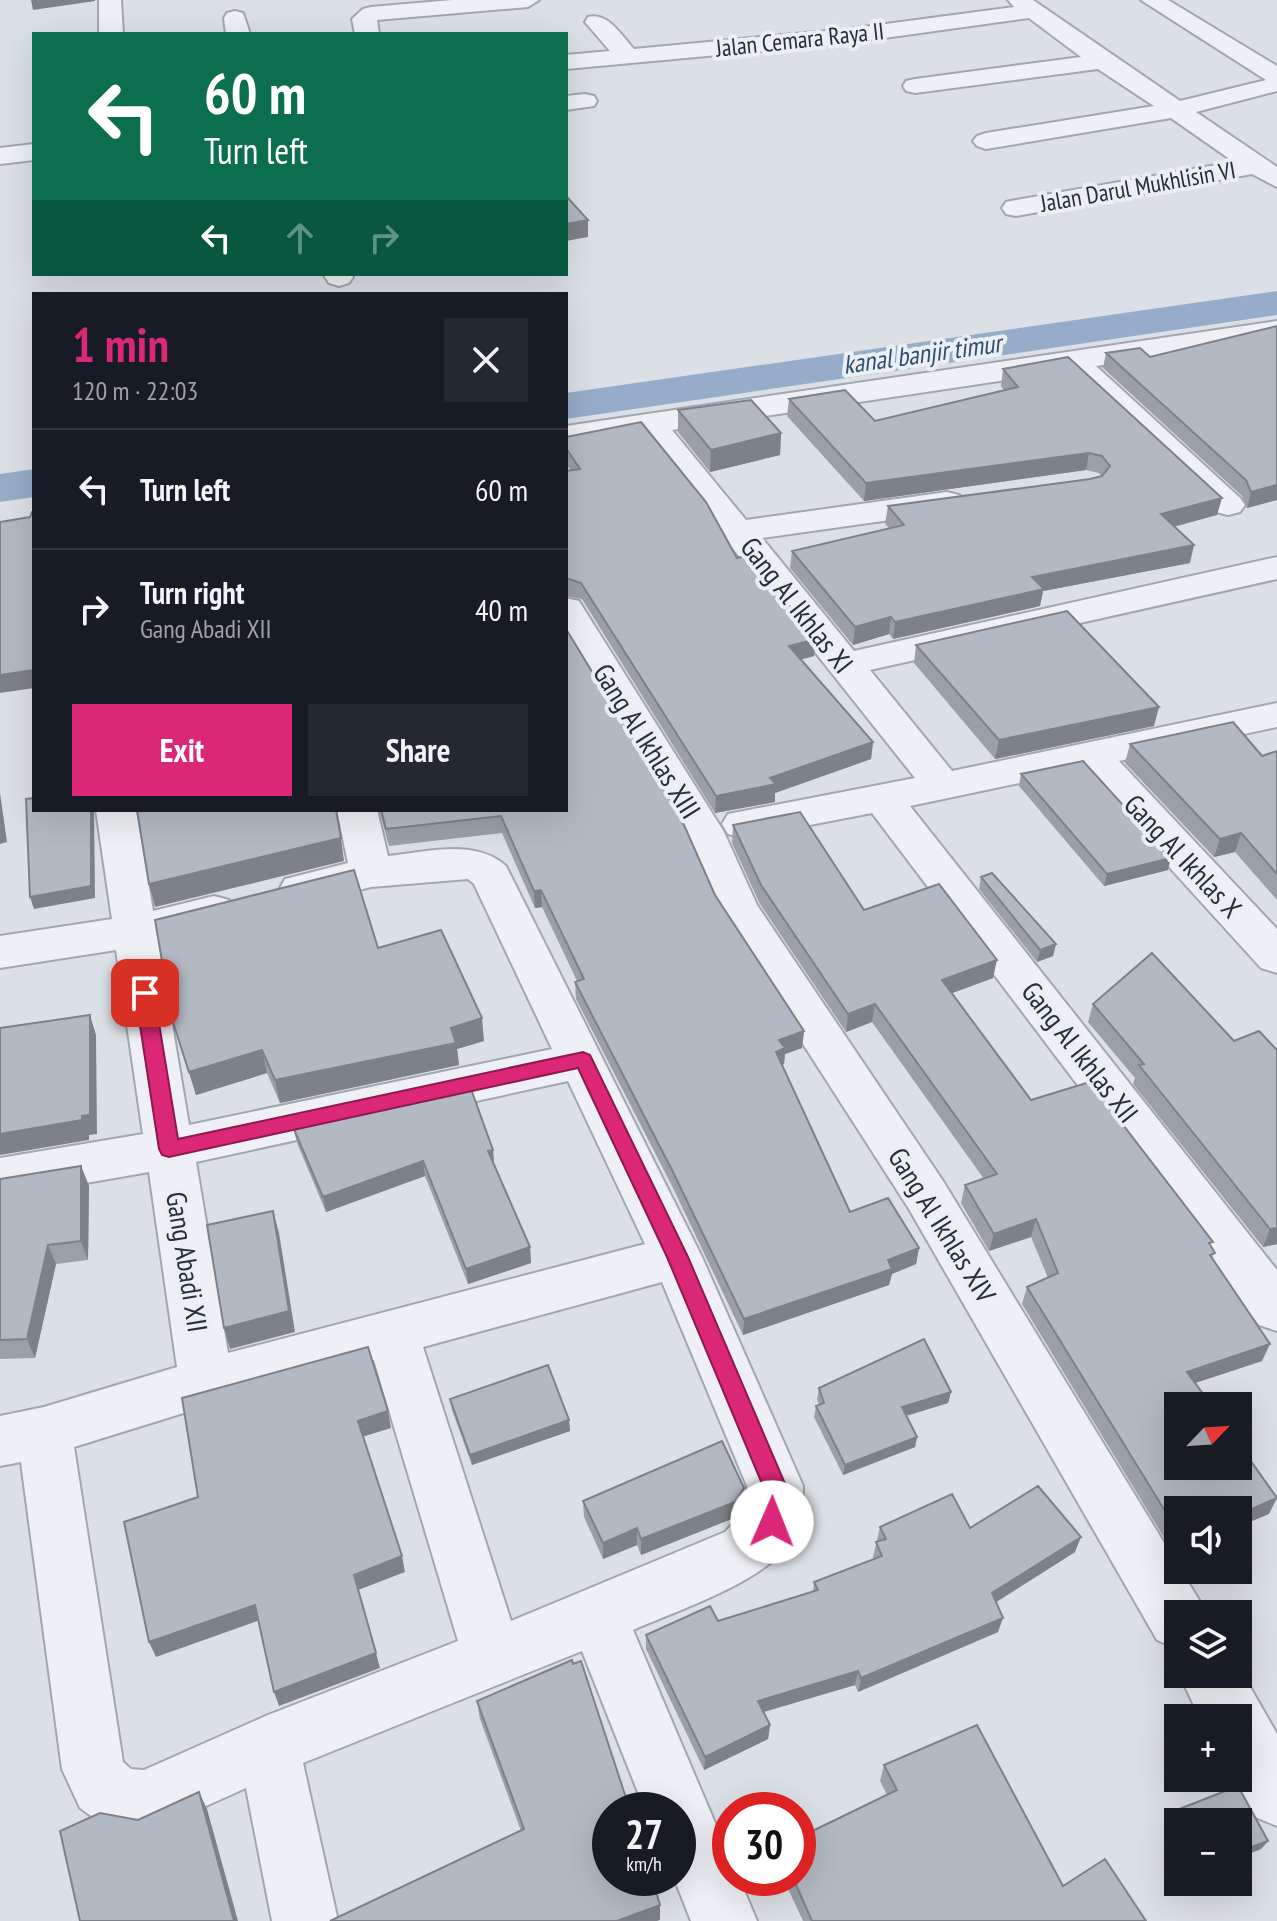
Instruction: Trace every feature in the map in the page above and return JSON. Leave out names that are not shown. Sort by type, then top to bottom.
[{"type":"street","points":[[110,0],[111,32]]},
{"type":"street","points":[[366,32],[363,19],[371,14],[528,0]]},
{"type":"street","points":[[1153,0],[1277,76]]},
{"type":"street","points":[[1026,6],[1268,172]]},
{"type":"street","name":"Jalan Cemara Raya II","points":[[568,62],[760,45],[1026,6]]},
{"type":"street","points":[[596,22],[628,56]]},
{"type":"street","points":[[737,24],[760,45]]},
{"type":"street","points":[[1231,48],[1262,43]]},
{"type":"street","points":[[915,86],[1102,61]]},
{"type":"street","points":[[986,141],[1176,110],[1277,84]]},
{"type":"street","points":[[0,156],[32,152]]},
{"type":"street","name":"Jalan Darul Mukhlisin VI","points":[[1016,208],[1268,172]]},
{"type":"street","points":[[568,436],[1277,330]]},
{"type":"street","points":[[1073,361],[1228,505]]},
{"type":"street","name":"Gang Al Ikhlas XI","points":[[651,424],[943,786]]},
{"type":"street","points":[[739,531],[976,498]]},
{"type":"street","points":[[843,665],[1277,568]]},
{"type":"street","name":"Gang Al Ikhlas XIII","points":[[568,612],[703,832]]},
{"type":"street","points":[[703,832],[943,786],[1277,715]]},
{"type":"street","name":"Gang Al Ikhlas X","points":[[1090,755],[1277,957]]},
{"type":"street","name":"Gang Al Ikhlas XII","points":[[881,796],[1277,1309]]},
{"type":"street","name":"Gang Abadi XII","points":[[116,812],[206,1382]]},
{"type":"street","points":[[357,812],[371,872]]},
{"type":"street","name":"Gang Al Ikhlas XIV","points":[[703,832],[738,910],[926,1195],[1166,1600]]},
{"type":"street","points":[[0,952],[135,931],[371,872],[479,865],[491,876],[677,1257],[775,1486],[772,1522],[745,1551],[598,1616],[268,1746],[146,1802],[120,1799],[102,1786],[93,1769],[22,1436],[206,1382],[677,1257]]},
{"type":"street","points":[[0,1178],[169,1149],[583,1060]]},
{"type":"street","points":[[392,1333],[493,1658]]},
{"type":"street","points":[[598,1616],[670,1792]]},
{"type":"street","points":[[268,1746],[305,1921]]},
{"type":"street","points":[[1252,1750],[1277,1795]]},
{"type":"street","points":[[696,1854],[724,1921]]},
{"type":"building","points":[[568,198],[588,220],[568,224]]},
{"type":"building","points":[[1277,326],[1277,485],[1251,492],[1246,480],[1106,353],[1140,348],[1150,357]]},
{"type":"building","points":[[1068,357],[1222,498],[1161,514],[1194,545],[1032,577],[1044,589],[895,622],[891,617],[855,627],[792,551],[904,525],[888,506],[1090,479],[1102,476],[1110,466],[1102,456],[1089,453],[866,483],[789,399],[845,390],[875,421],[1018,387],[1003,369]]},
{"type":"building","points":[[751,400],[781,433],[711,450],[678,410]]},
{"type":"building","points":[[641,422],[706,502],[737,558],[749,555],[816,639],[789,646],[873,742],[770,778],[776,784],[716,796],[581,583],[568,579],[568,471],[580,469],[568,451],[568,437]]},
{"type":"building","points":[[32,512],[32,670],[0,675],[0,522],[30,517]]},
{"type":"building","points":[[1067,611],[1159,707],[999,740],[916,645]]},
{"type":"building","points":[[568,632],[680,816],[715,895],[804,1031],[779,1040],[785,1048],[776,1052],[850,1212],[888,1198],[919,1248],[888,1260],[892,1269],[744,1319],[673,1172],[575,982],[584,979],[541,890],[534,891],[501,816],[386,829],[382,812],[568,812]]},
{"type":"building","points":[[1233,722],[1262,756],[1277,751],[1277,874],[1241,833],[1220,839],[1130,744]]},
{"type":"building","points":[[1083,761],[1171,858],[1107,874],[1021,774]]},
{"type":"building","points":[[32,798],[32,812],[91,812],[91,886],[30,897],[26,799]]},
{"type":"building","points":[[137,812],[336,812],[341,838],[149,884]]},
{"type":"building","points":[[800,812],[864,910],[939,884],[997,960],[942,980],[1031,1100],[1090,1082],[1213,1242],[1209,1243],[1215,1253],[1210,1255],[1270,1344],[1187,1372],[1202,1392],[1164,1392],[1164,1480],[1252,1480],[1252,1463],[1277,1498],[1252,1509],[1252,1496],[1164,1496],[1164,1509],[1027,1287],[1058,1273],[1036,1219],[994,1234],[965,1185],[997,1174],[875,1004],[848,1014],[761,885],[733,825]]},
{"type":"building","points":[[354,870],[378,948],[441,930],[482,1018],[451,1028],[456,1043],[275,1080],[262,1050],[189,1072],[172,1019],[155,920]]},
{"type":"building","points":[[992,873],[1056,944],[1040,950],[981,877]]},
{"type":"building","points":[[1152,953],[1234,1041],[1259,1031],[1277,1050],[1277,1228],[1270,1229],[1139,1065],[1144,1064],[1093,1004]]},
{"type":"building","points":[[90,1015],[90,1115],[82,1116],[82,1120],[0,1134],[0,1028]]},
{"type":"building","points":[[471,1089],[493,1150],[488,1151],[530,1247],[466,1269],[423,1161],[323,1197],[293,1127]]},
{"type":"building","points":[[81,1166],[81,1241],[48,1245],[27,1339],[0,1340],[0,1179]]},
{"type":"building","points":[[273,1211],[289,1311],[224,1328],[207,1225]]},
{"type":"building","points":[[924,1339],[951,1392],[902,1407],[917,1437],[845,1465],[816,1406],[824,1403],[819,1388]]},
{"type":"building","points":[[368,1347],[388,1411],[358,1421],[402,1556],[354,1575],[376,1653],[274,1692],[255,1605],[149,1642],[124,1522],[198,1497],[182,1398]]},
{"type":"building","points":[[548,1365],[569,1420],[470,1455],[450,1399]]},
{"type":"building","points":[[722,1441],[744,1488],[735,1502],[641,1539],[637,1528],[603,1543],[583,1501]]},
{"type":"building","points":[[1038,1486],[1081,1537],[992,1593],[1003,1618],[861,1678],[858,1671],[758,1701],[770,1725],[705,1757],[646,1635],[710,1606],[718,1621],[818,1590],[814,1582],[882,1556],[876,1542],[886,1539],[880,1527],[952,1494],[970,1528]]},
{"type":"building","points":[[572,1660],[573,1664],[581,1661],[624,1792],[592,1792],[592,1896],[657,1896],[660,1905],[617,1921],[330,1921],[524,1829],[477,1701]]},
{"type":"building","points":[[977,1725],[1063,1886],[1105,1859],[1146,1921],[812,1921],[801,1896],[816,1896],[816,1829],[897,1790],[884,1765]]},
{"type":"building","points":[[199,1792],[234,1921],[80,1921],[60,1831],[100,1813],[138,1820]]},
{"type":"building","points":[[1223,1792],[1241,1792],[1250,1808],[1182,1808]]},
{"type":"building","points":[[1252,1812],[1268,1841],[1252,1847]]},
{"type":"waterway","name":"kanal banjir timur","points":[[568,406],[1277,303]]},
{"type":"waterway","name":"kanal banjir timur","points":[[0,488],[32,483]]},
{"type":"route","points":[[145,993],[169,1149],[583,1060],[677,1257],[775,1486],[772,1522]]}]
